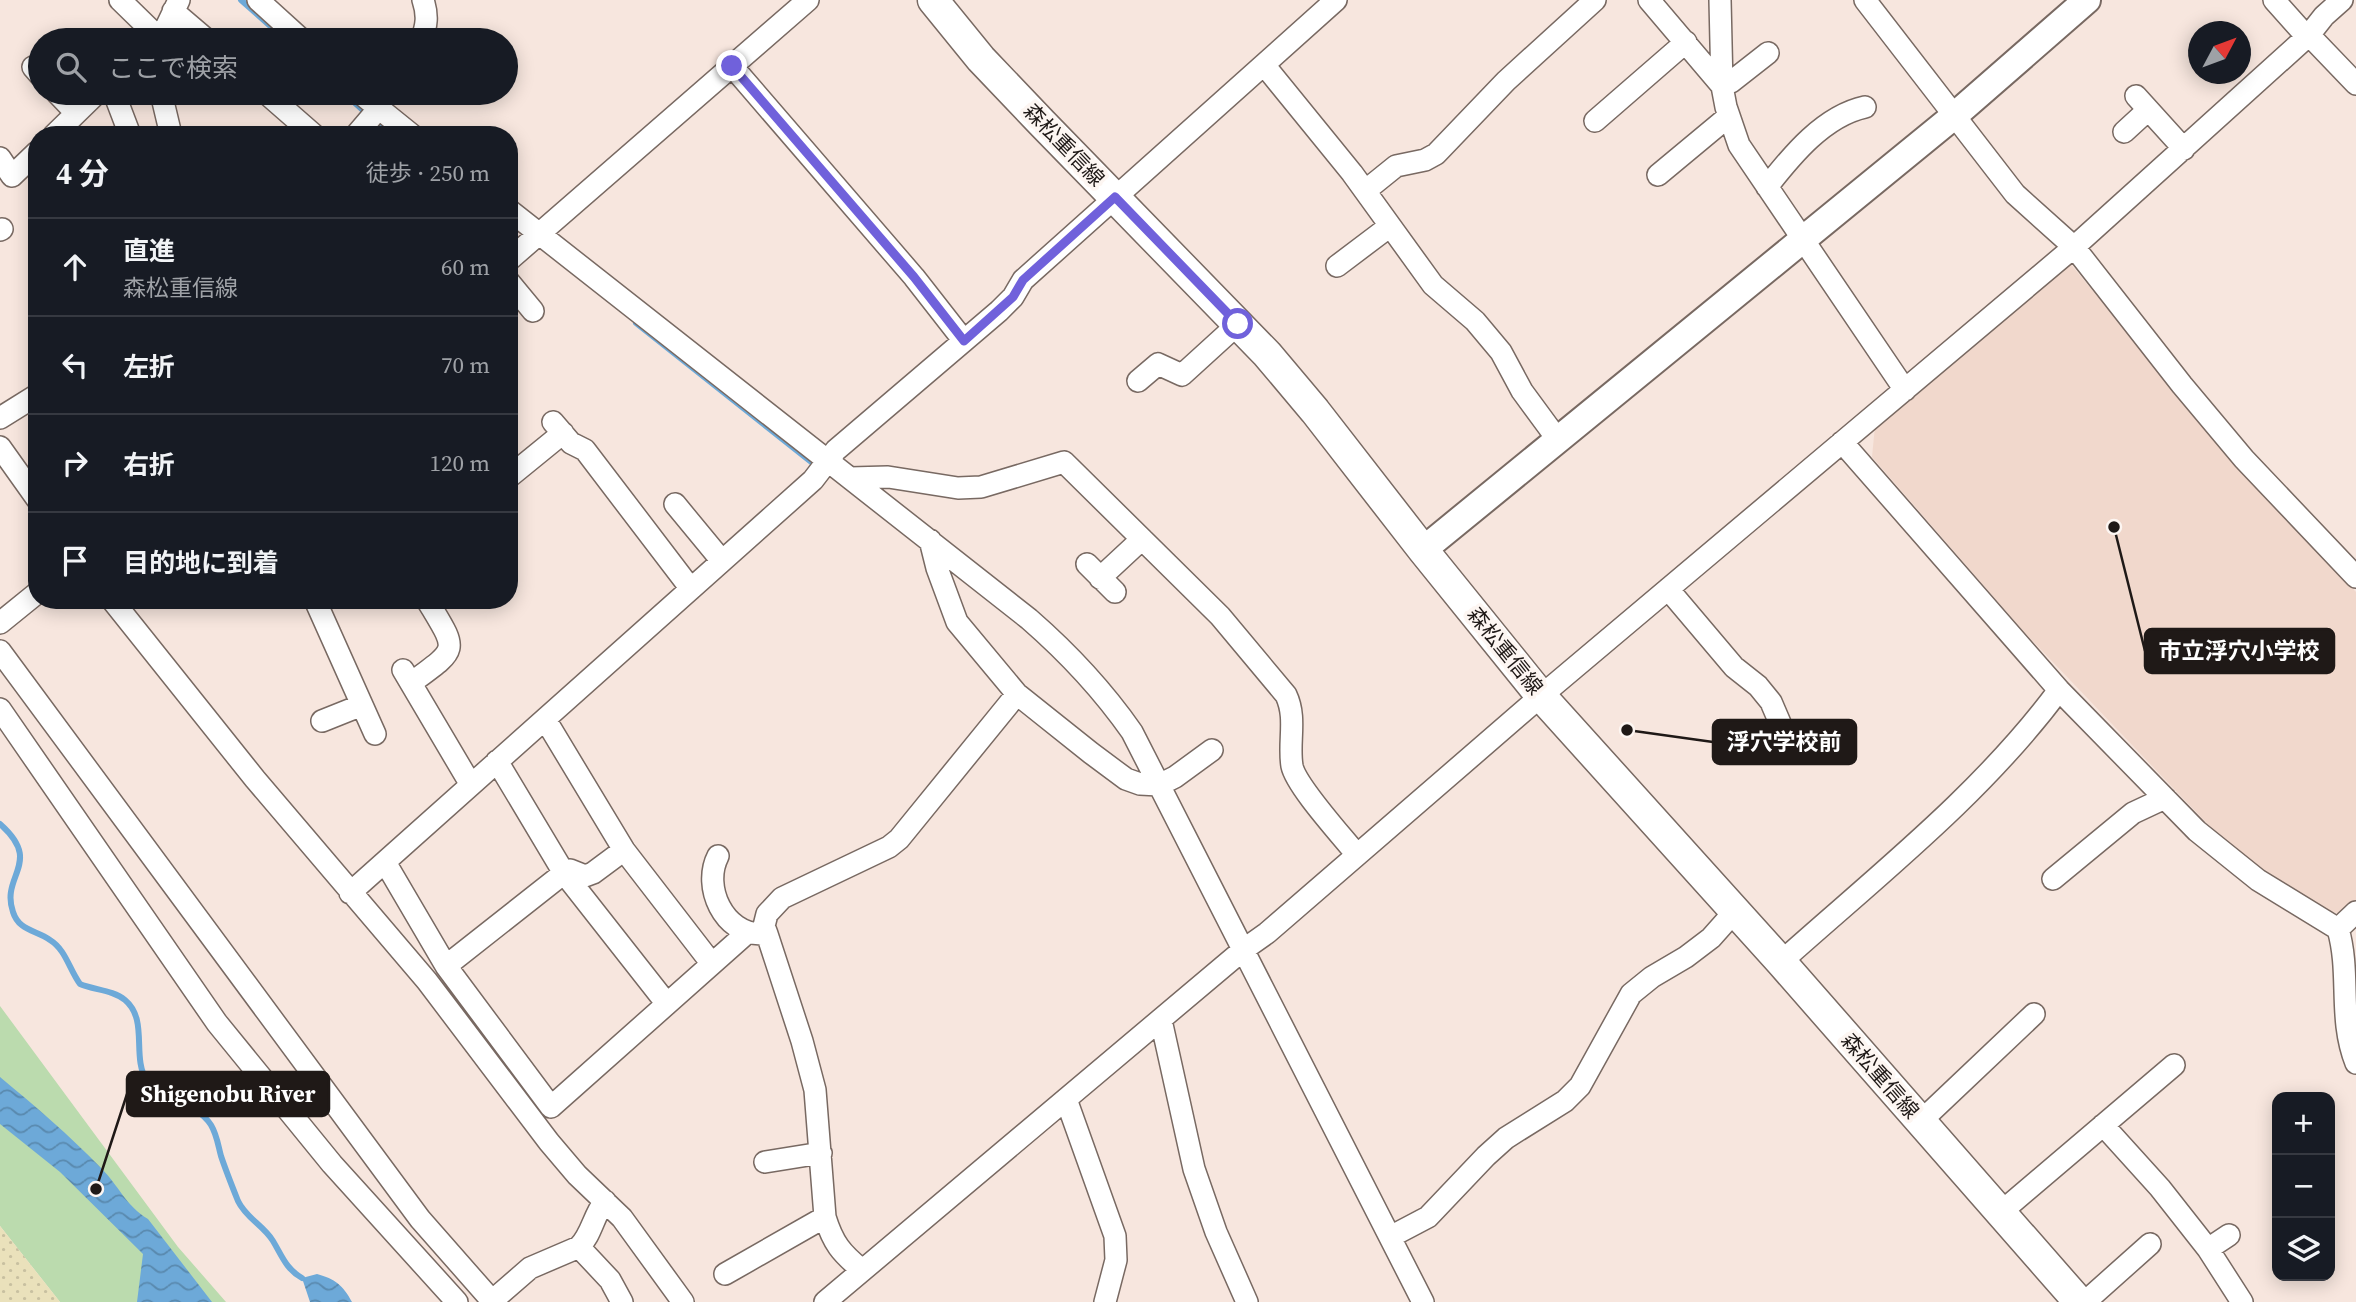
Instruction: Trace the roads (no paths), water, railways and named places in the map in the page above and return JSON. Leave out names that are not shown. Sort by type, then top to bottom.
[{"type":"main road","name":"森松重信線","points":[[933,0],[981,59],[1238,324],[1315,411],[1541,696],[1781,962],[2079,1302]]},
{"type":"street","points":[[121,0],[148,28]]},
{"type":"street","points":[[258,0],[289,28]]},
{"type":"street","points":[[423,0],[427,12],[426,28]]},
{"type":"street","points":[[518,252],[808,0]]},
{"type":"street","points":[[350,893],[813,480],[836,450],[1013,297],[1023,280],[1336,0]]},
{"type":"street","points":[[1365,191],[1396,166],[1425,160],[1436,153],[1506,81],[1595,0]]},
{"type":"street","points":[[1649,0],[1722,86]]},
{"type":"street","points":[[1720,0],[1722,86],[1740,145],[1905,390]]},
{"type":"street","points":[[1865,0],[2015,194],[2074,247],[2182,385],[2244,458],[2356,577]]},
{"type":"street","points":[[1423,550],[1954,116],[2087,0]]},
{"type":"street","points":[[2274,0],[2356,85]]},
{"type":"street","points":[[825,1302],[1266,933],[1541,696],[2074,247],[2308,36],[2324,16],[2342,0]]},
{"type":"street","points":[[165,28],[176,5],[196,28]]},
{"type":"street","points":[[1595,121],[1686,43]]},
{"type":"street","points":[[1722,86],[1768,53]]},
{"type":"street","points":[[732,66],[914,277],[964,341]]},
{"type":"street","points":[[1265,66],[1365,191],[1433,285],[1475,321],[1501,352],[1522,391],[1558,440]]},
{"type":"street","points":[[2124,132],[2142,103],[2184,149]]},
{"type":"street","points":[[68,105],[76,113]]},
{"type":"street","points":[[63,126],[84,105]]},
{"type":"street","points":[[119,105],[127,126]]},
{"type":"street","points":[[164,105],[169,126]]},
{"type":"street","points":[[280,105],[304,126]]},
{"type":"street","points":[[359,126],[367,105]]},
{"type":"street","points":[[377,105],[402,126]]},
{"type":"street","points":[[1767,187],[1786,162],[1811,138],[1846,111],[1865,107]]},
{"type":"street","points":[[1658,175],[1729,116]]},
{"type":"street","points":[[0,158],[12,176],[28,161]]},
{"type":"street","points":[[518,217],[1029,619],[1085,671],[1132,732],[1423,1302]]},
{"type":"street","points":[[1337,267],[1390,226]]},
{"type":"street","points":[[518,293],[533,311]]},
{"type":"street","points":[[1138,381],[1158,364],[1182,375],[1238,324]]},
{"type":"street","points":[[0,418],[28,401]]},
{"type":"street","points":[[518,468],[558,427],[571,443],[585,450],[621,483],[691,589]]},
{"type":"street","points":[[1842,442],[2059,690],[2197,831],[2258,880],[2338,929],[2345,962],[2344,1004],[2347,1035],[2356,1063]]},
{"type":"street","points":[[0,447],[28,486]]},
{"type":"street","points":[[850,478],[888,477],[958,488],[981,487],[1064,462],[1220,616],[1286,695],[1292,716],[1292,767],[1304,788],[1357,855]]},
{"type":"street","points":[[675,504],[722,561]]},
{"type":"street","points":[[1101,578],[1142,539]]},
{"type":"street","points":[[930,540],[937,568],[957,622],[1017,694],[1126,779],[1140,785],[1159,785],[1175,777],[1212,750]]},
{"type":"street","points":[[1668,589],[1734,667],[1758,686],[1771,702],[1780,723]]},
{"type":"street","points":[[0,623],[28,600]]},
{"type":"street","points":[[123,609],[255,779],[426,981],[549,1142],[638,1238],[683,1302]]},
{"type":"street","points":[[319,609],[375,734]]},
{"type":"street","points":[[432,609],[447,633],[450,647],[446,657],[407,676],[471,785]]},
{"type":"street","points":[[0,651],[420,1219],[492,1302],[530,1268],[579,1247],[588,1238],[598,1210],[605,1202]]},
{"type":"street","points":[[1781,962],[1981,780],[2032,726],[2059,690]]},
{"type":"street","points":[[385,862],[446,966],[551,1107],[712,964],[757,933],[764,926],[767,914],[782,898],[889,847],[899,839],[1017,694]]},
{"type":"street","points":[[323,721],[362,705]]},
{"type":"street","points":[[0,709],[217,1023],[332,1164],[457,1302]]},
{"type":"street","points":[[545,719],[624,850],[712,964]]},
{"type":"street","points":[[497,761],[564,873],[667,1003]]},
{"type":"street","points":[[2053,878],[2133,813],[2165,799]]},
{"type":"street","points":[[446,966],[564,873],[570,870],[585,876],[593,873],[624,850]]},
{"type":"street","points":[[718,856],[713,867],[714,896],[721,909],[737,925],[757,933],[802,1041],[815,1090],[825,1217],[831,1236],[842,1254],[862,1270]]},
{"type":"street","points":[[1390,1237],[1428,1217],[1506,1138],[1565,1101],[1580,1086],[1632,994],[1652,977],[1711,938],[1735,911]]},
{"type":"street","points":[[2338,929],[2356,912]]},
{"type":"street","points":[[1920,1122],[2034,1014]]},
{"type":"street","points":[[1161,1020],[1194,1169],[1216,1232],[1247,1302]]},
{"type":"street","points":[[2000,1213],[2174,1065]]},
{"type":"street","points":[[1066,1099],[1115,1236],[1116,1260],[1105,1302]]},
{"type":"street","points":[[2103,1125],[2160,1188],[2208,1249],[2242,1302]]},
{"type":"street","points":[[765,1162],[821,1153]]},
{"type":"street","points":[[725,1274],[825,1217]]},
{"type":"street","points":[[2208,1249],[2230,1235]]},
{"type":"street","points":[[2085,1302],[2150,1244]]},
{"type":"street","points":[[579,1247],[610,1280],[622,1302]]},
{"type":"water","points":[[0,1077],[52,1121],[101,1168],[128,1202],[148,1219],[212,1302],[137,1302],[143,1254],[60,1172],[0,1124]]},
{"type":"water","points":[[317,1274],[338,1284],[352,1302],[310,1302],[302,1278]]},
{"type":"waterway","points":[[241,0],[272,28]]},
{"type":"waterway","points":[[357,105],[365,112]]},
{"type":"waterway","points":[[636,323],[815,465]]},
{"type":"waterway","points":[[0,824],[13,837],[19,849],[20,859],[11,899],[13,912],[19,923],[55,944],[64,954],[80,984],[115,994],[132,1008],[138,1028],[142,1071],[147,1081],[162,1094],[197,1111],[211,1125],[241,1207],[269,1235],[288,1266],[302,1278]]},
{"type":"place","name":"市立浮穴小学校","points":[[2114,527]]},
{"type":"place","name":"浮穴学校前","points":[[1627,730]]},
{"type":"place","name":"Shigenobu River","points":[[96,1189]]}]
